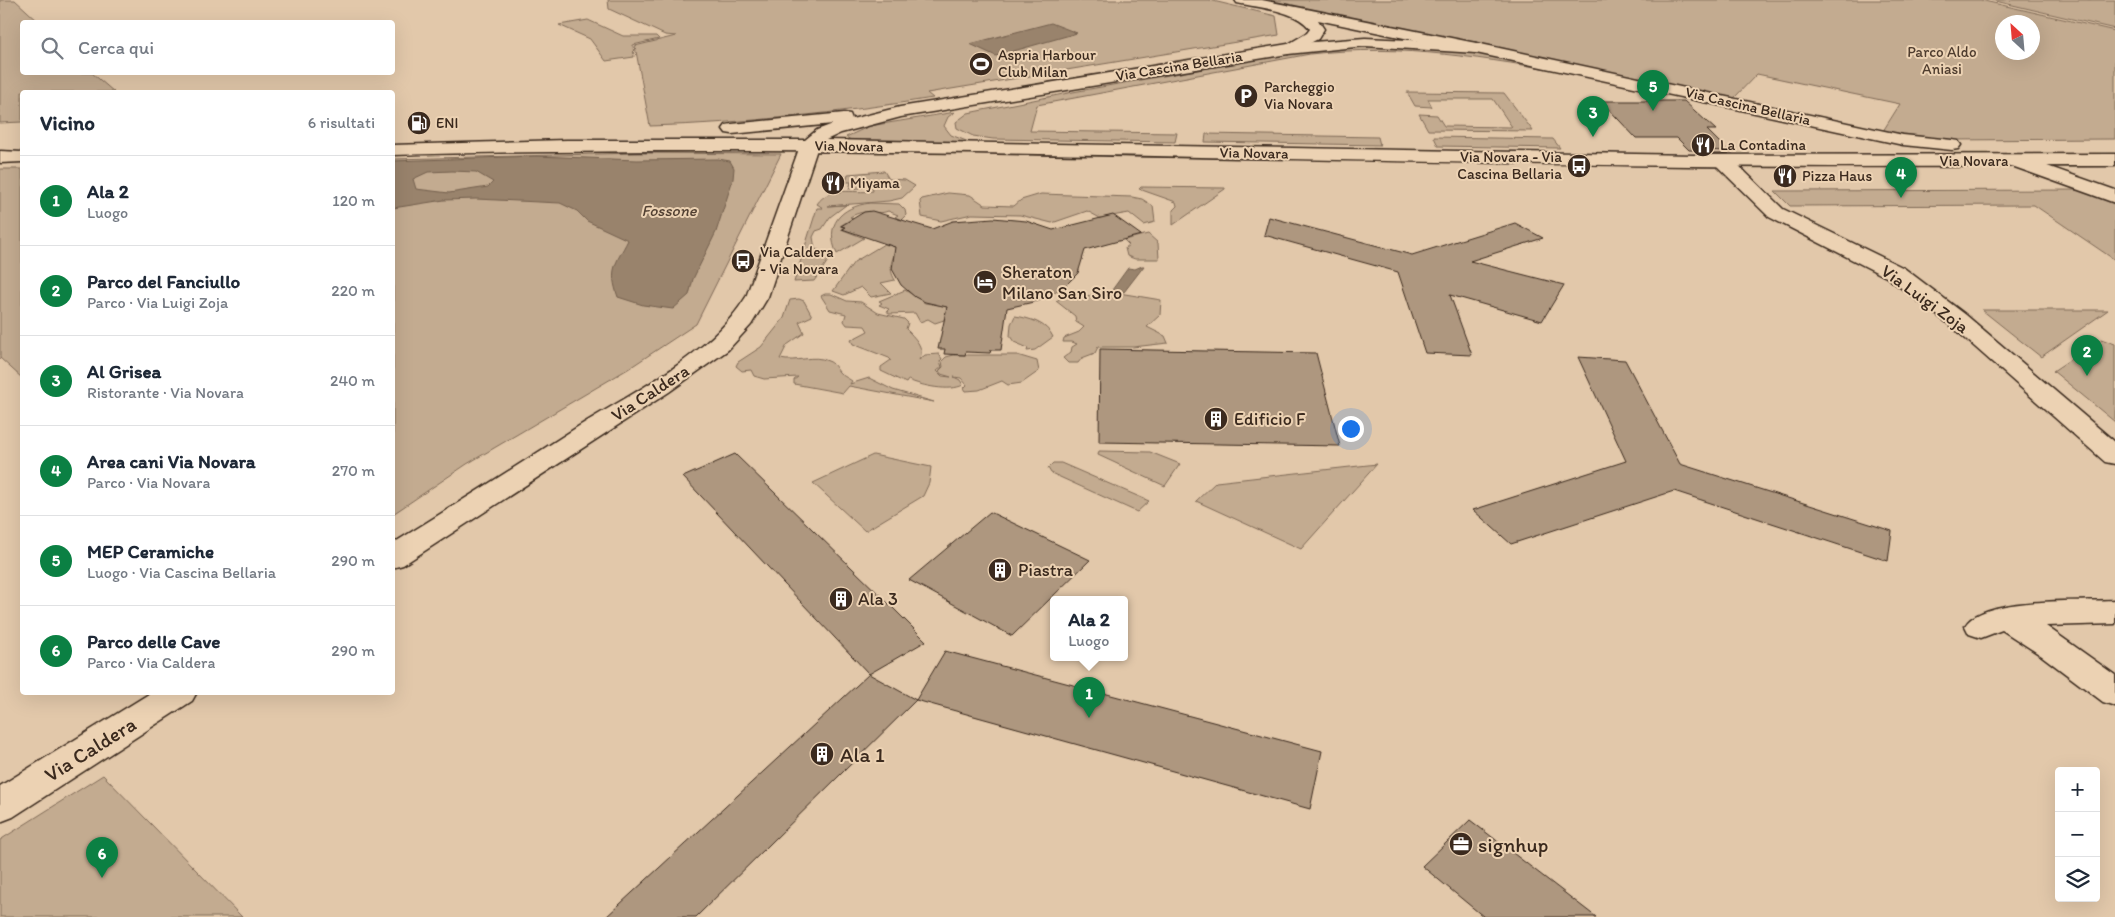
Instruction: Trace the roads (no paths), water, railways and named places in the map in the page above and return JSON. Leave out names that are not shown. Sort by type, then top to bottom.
[{"type":"main road","name":"Via Cascina Bellaria","points":[[1242,0],[1585,70],[1903,140]]},
{"type":"main road","name":"Via Cascina Bellaria","points":[[1288,48],[1313,36],[1318,29],[1310,19],[1289,11]]},
{"type":"main road","name":"Via Cascina Bellaria","points":[[1010,94],[1288,48],[1365,42],[1433,44],[1476,48]]},
{"type":"main road","points":[[619,137],[781,136],[809,146],[835,128],[900,112],[1010,94]]},
{"type":"main road","points":[[1010,94],[957,112],[948,125],[968,139],[993,143],[1084,149]]},
{"type":"main road","name":"Via Novara","points":[[395,142],[619,137],[748,128],[900,112]]},
{"type":"main road","points":[[1903,140],[1922,150],[1926,155],[1916,161]]},
{"type":"main road","name":"Via Novara","points":[[1903,140],[1990,148],[2115,148]]},
{"type":"main road","name":"Via Novara","points":[[395,150],[576,145],[809,146],[1084,149],[1723,161],[2115,160]]},
{"type":"main road","name":"Via Caldera","points":[[395,556],[675,378],[719,345],[743,320],[757,297],[809,146]]},
{"type":"main road","points":[[0,148],[20,147]]},
{"type":"main road","points":[[0,157],[20,157]]},
{"type":"main road","name":"Via Luigi Zoja","points":[[1723,161],[1776,213],[1896,273],[1950,314],[2115,456]]},
{"type":"main road","points":[[2016,161],[2115,197]]},
{"type":"main road","points":[[2115,612],[1993,621],[2054,647],[2115,693]]},
{"type":"main road","name":"Via Caldera","points":[[0,806],[175,695]]},
{"type":"water","points":[[1051,23],[1077,33],[996,56],[970,44]]},
{"type":"water","name":"Fossone","points":[[536,156],[637,160],[718,159],[730,161],[734,168],[733,179],[716,232],[693,279],[689,295],[673,309],[643,305],[618,297],[614,280],[615,267],[628,240],[587,221],[577,211],[560,203],[476,199],[444,200],[395,208],[395,161]],"holes":[[[452,171],[476,172],[493,182],[488,187],[449,193],[416,189],[413,179],[428,172]]]},
{"type":"water","points":[[1144,266],[1124,292],[1112,290],[1128,268],[1135,269]]},
{"type":"place","name":"Aspria Harbour Club Milan","points":[[981,64]]},
{"type":"place","name":"Parcheggio Via Novara","points":[[1246,96]]},
{"type":"place","name":"MEP Ceramiche","points":[[1653,111]]},
{"type":"place","name":"ENI","points":[[419,123]]},
{"type":"place","name":"Al Grisea","points":[[1593,137]]},
{"type":"place","name":"La Contadina","points":[[1703,145]]},
{"type":"place","name":"Via Novara - Via Cascina Bellaria","points":[[1579,166]]},
{"type":"place","name":"Pizza Haus","points":[[1785,176]]},
{"type":"place","name":"Miyama","points":[[833,183]]},
{"type":"place","name":"Area cani Via Novara","points":[[1901,198]]},
{"type":"place","name":"Via Caldera - Via Novara","points":[[743,261]]},
{"type":"place","name":"Sheraton Milano San Siro","points":[[985,282]]},
{"type":"place","name":"Parco del Fanciullo","points":[[2087,376]]},
{"type":"place","name":"Edificio F","points":[[1216,419]]},
{"type":"place","name":"Piastra","points":[[1000,570]]},
{"type":"place","name":"Ala 3","points":[[841,599]]},
{"type":"place","name":"Ala 2","points":[[1089,718]]},
{"type":"place","name":"Ala 1","points":[[822,754]]},
{"type":"place","name":"signhup","points":[[1461,844]]},
{"type":"place","name":"Parco delle Cave","points":[[102,878]]},
{"type":"park label","name":"Parco Aldo Aniasi","points":[[1942,60]]}]
